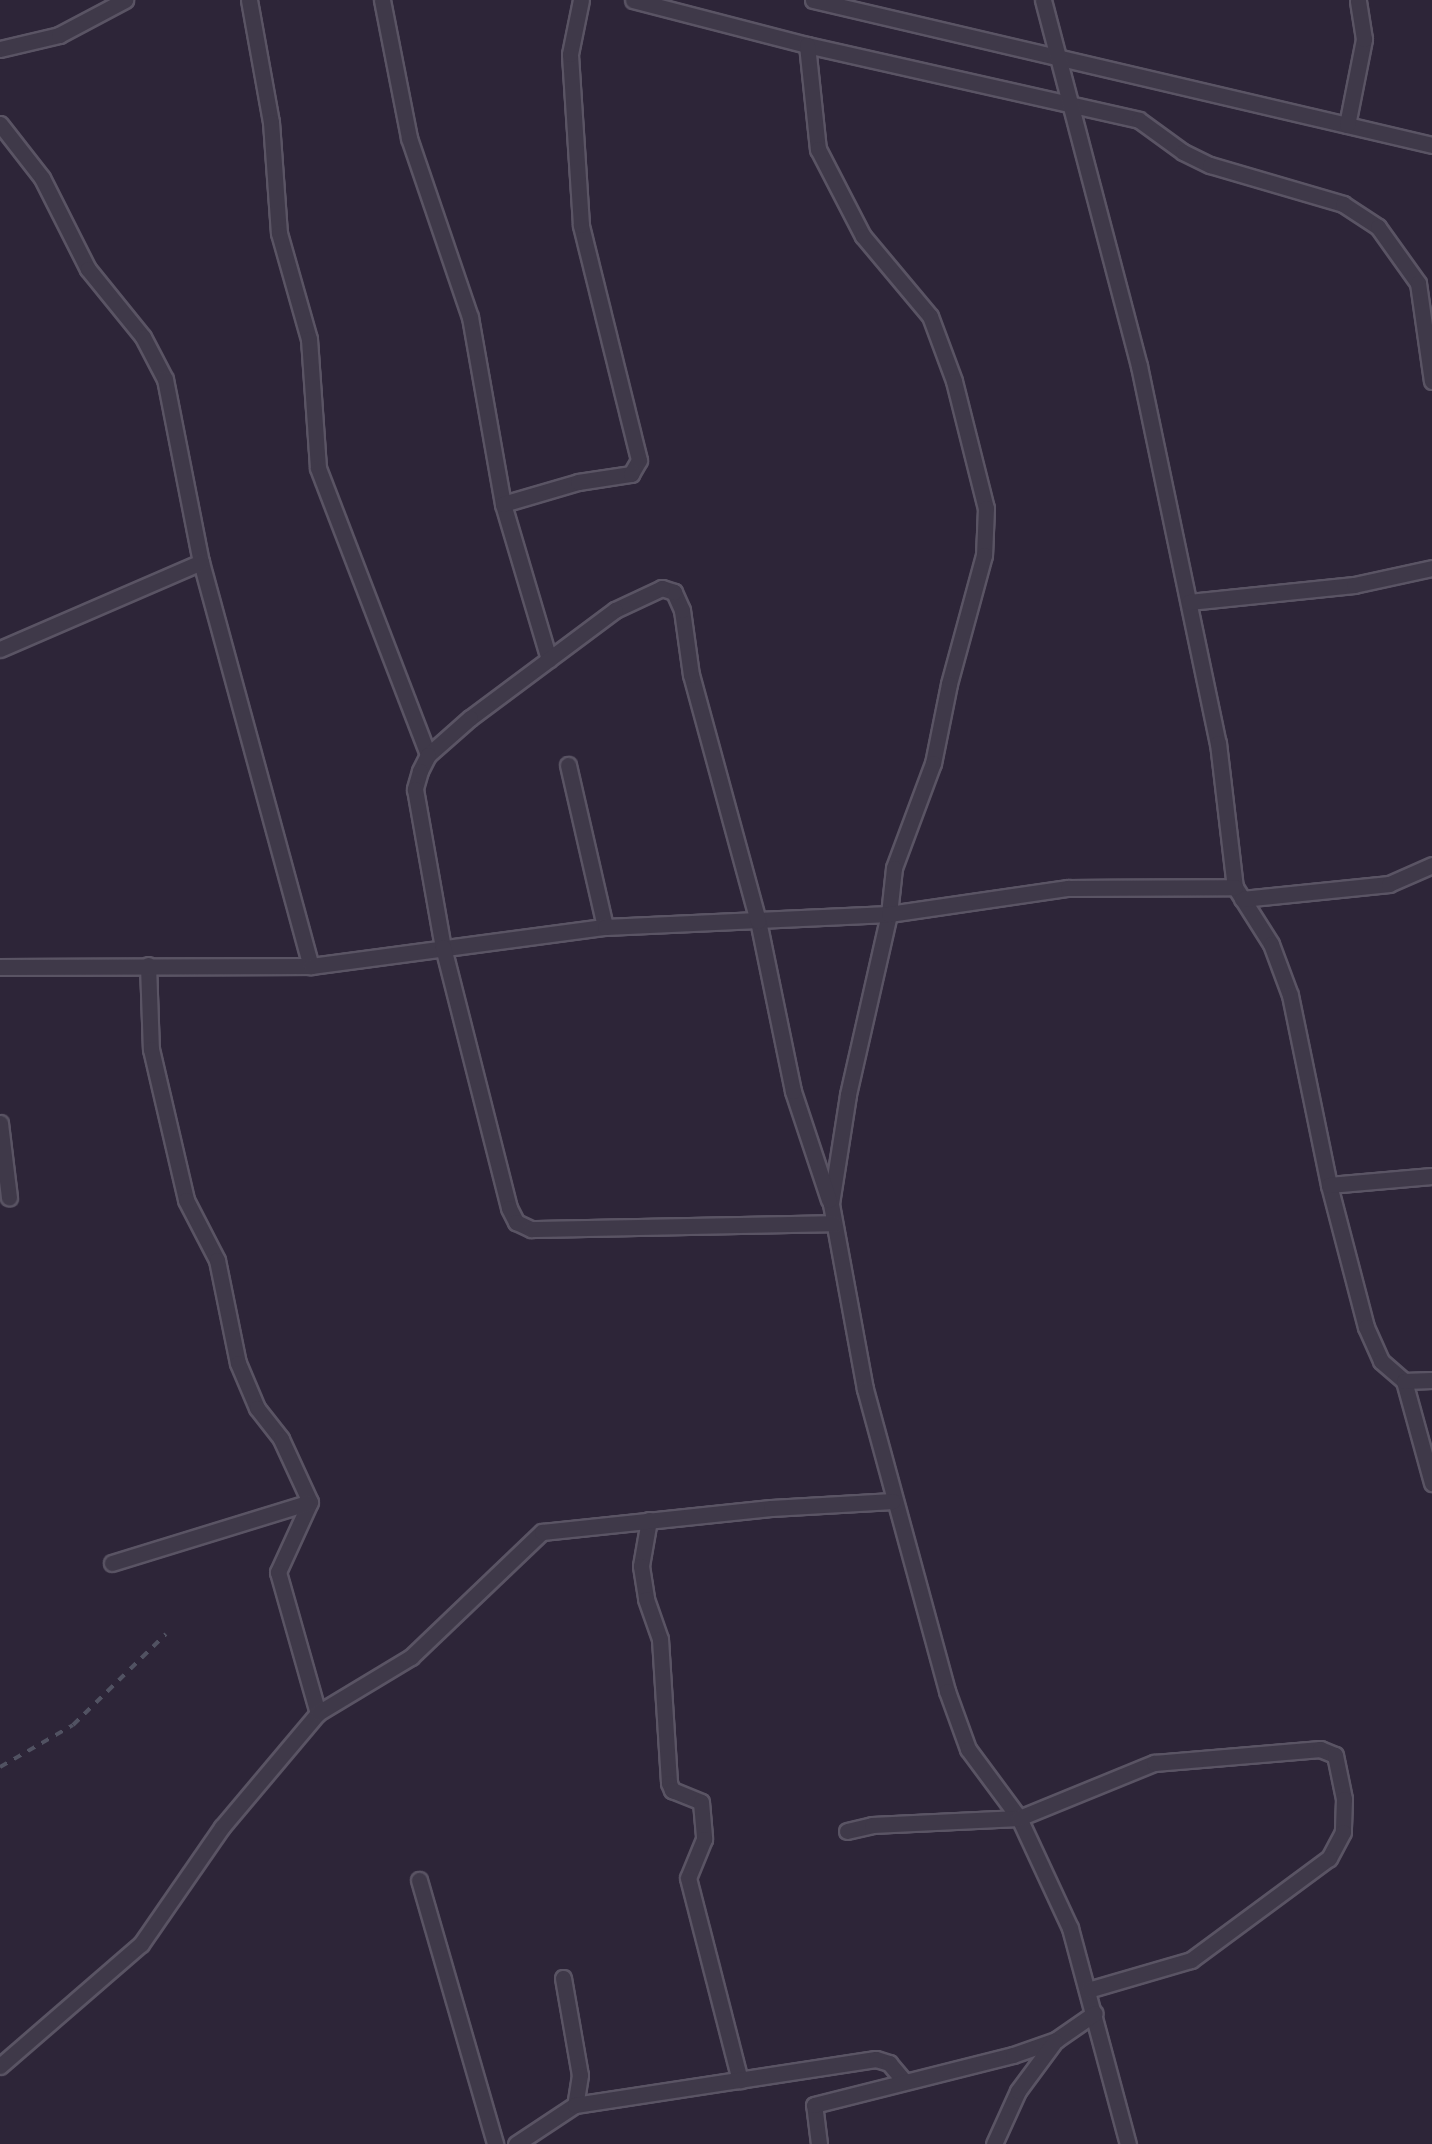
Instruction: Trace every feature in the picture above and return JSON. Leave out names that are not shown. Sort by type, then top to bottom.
[{"type":"street","points":[[0,49],[59,35],[125,0]]},
{"type":"street","points":[[249,0],[271,122],[279,234],[308,339],[318,468],[428,755]]},
{"type":"street","points":[[382,0],[408,138],[470,316],[503,504],[549,659]]},
{"type":"street","points":[[503,504],[578,482],[631,474],[639,460],[617,354],[588,266],[581,224],[570,54],[581,0]]},
{"type":"street","points":[[634,0],[807,45],[1139,120],[1183,152],[1210,164],[1343,204],[1378,226],[1418,284],[1432,381]]},
{"type":"street","points":[[813,0],[1432,145]]},
{"type":"street","points":[[1043,0],[1068,104],[1094,182],[1138,366],[1218,743],[1238,893],[1270,944],[1290,996],[1329,1185],[1366,1327],[1381,1361],[1404,1381],[1432,1483]]},
{"type":"street","points":[[1346,125],[1364,39],[1358,0]]},
{"type":"street","points":[[807,45],[818,149],[863,236],[930,316],[954,381],[986,508],[984,555],[949,684],[933,763],[901,839],[889,914],[848,1095],[830,1204]]},
{"type":"street","points":[[0,124],[7,140],[42,178],[88,269],[144,338],[165,378],[201,562],[311,966]]},
{"type":"street","points":[[0,649],[201,562]]},
{"type":"street","points":[[1189,602],[1354,585],[1432,568]]},
{"type":"street","points":[[834,1222],[531,1229],[516,1222],[443,947],[415,789],[428,755],[549,659],[642,594],[662,588],[674,592],[682,610],[691,675],[758,921],[793,1090],[830,1204],[834,1222],[865,1389],[893,1502],[968,1749],[1019,1818],[1070,1928],[1128,2144]]},
{"type":"street","points":[[568,765],[606,927]]},
{"type":"street","points":[[0,967],[311,966],[606,927],[889,914],[1068,888],[1238,893],[1390,884],[1432,866]]},
{"type":"street","points":[[148,965],[151,1048],[186,1200],[217,1260],[238,1363],[257,1408],[282,1439],[310,1502],[278,1572],[318,1713]]},
{"type":"street","points":[[0,1123],[9,1197]]},
{"type":"street","points":[[1329,1185],[1432,1176]]},
{"type":"street","points":[[1404,1381],[1432,1380]]},
{"type":"street","points":[[112,1564],[310,1502]]},
{"type":"street","points":[[0,2066],[142,1944],[222,1827],[318,1713],[410,1656],[542,1532],[893,1502]]},
{"type":"street","points":[[649,1520],[641,1566],[646,1599],[660,1639],[669,1783],[672,1790],[701,1802],[704,1838],[688,1878],[740,2080]]},
{"type":"street","points":[[846,1831],[872,1825],[1019,1818],[1154,1763],[1320,1749],[1336,1755],[1344,1799],[1343,1832],[1329,1858],[1191,1960],[1088,1990]]},
{"type":"street","points":[[419,1880],[495,2144]]},
{"type":"street","points":[[563,1978],[580,2075],[575,2105]]},
{"type":"street","points":[[994,2144],[1018,2091],[1056,2040],[1095,2013]]},
{"type":"street","points":[[814,2105],[1056,2040]]},
{"type":"street","points":[[516,2144],[575,2105],[876,2059],[889,2064],[904,2081]]},
{"type":"street","points":[[808,2071],[819,2144]]},
{"type":"path","points":[[0,1767],[73,1725],[166,1634]]}]
